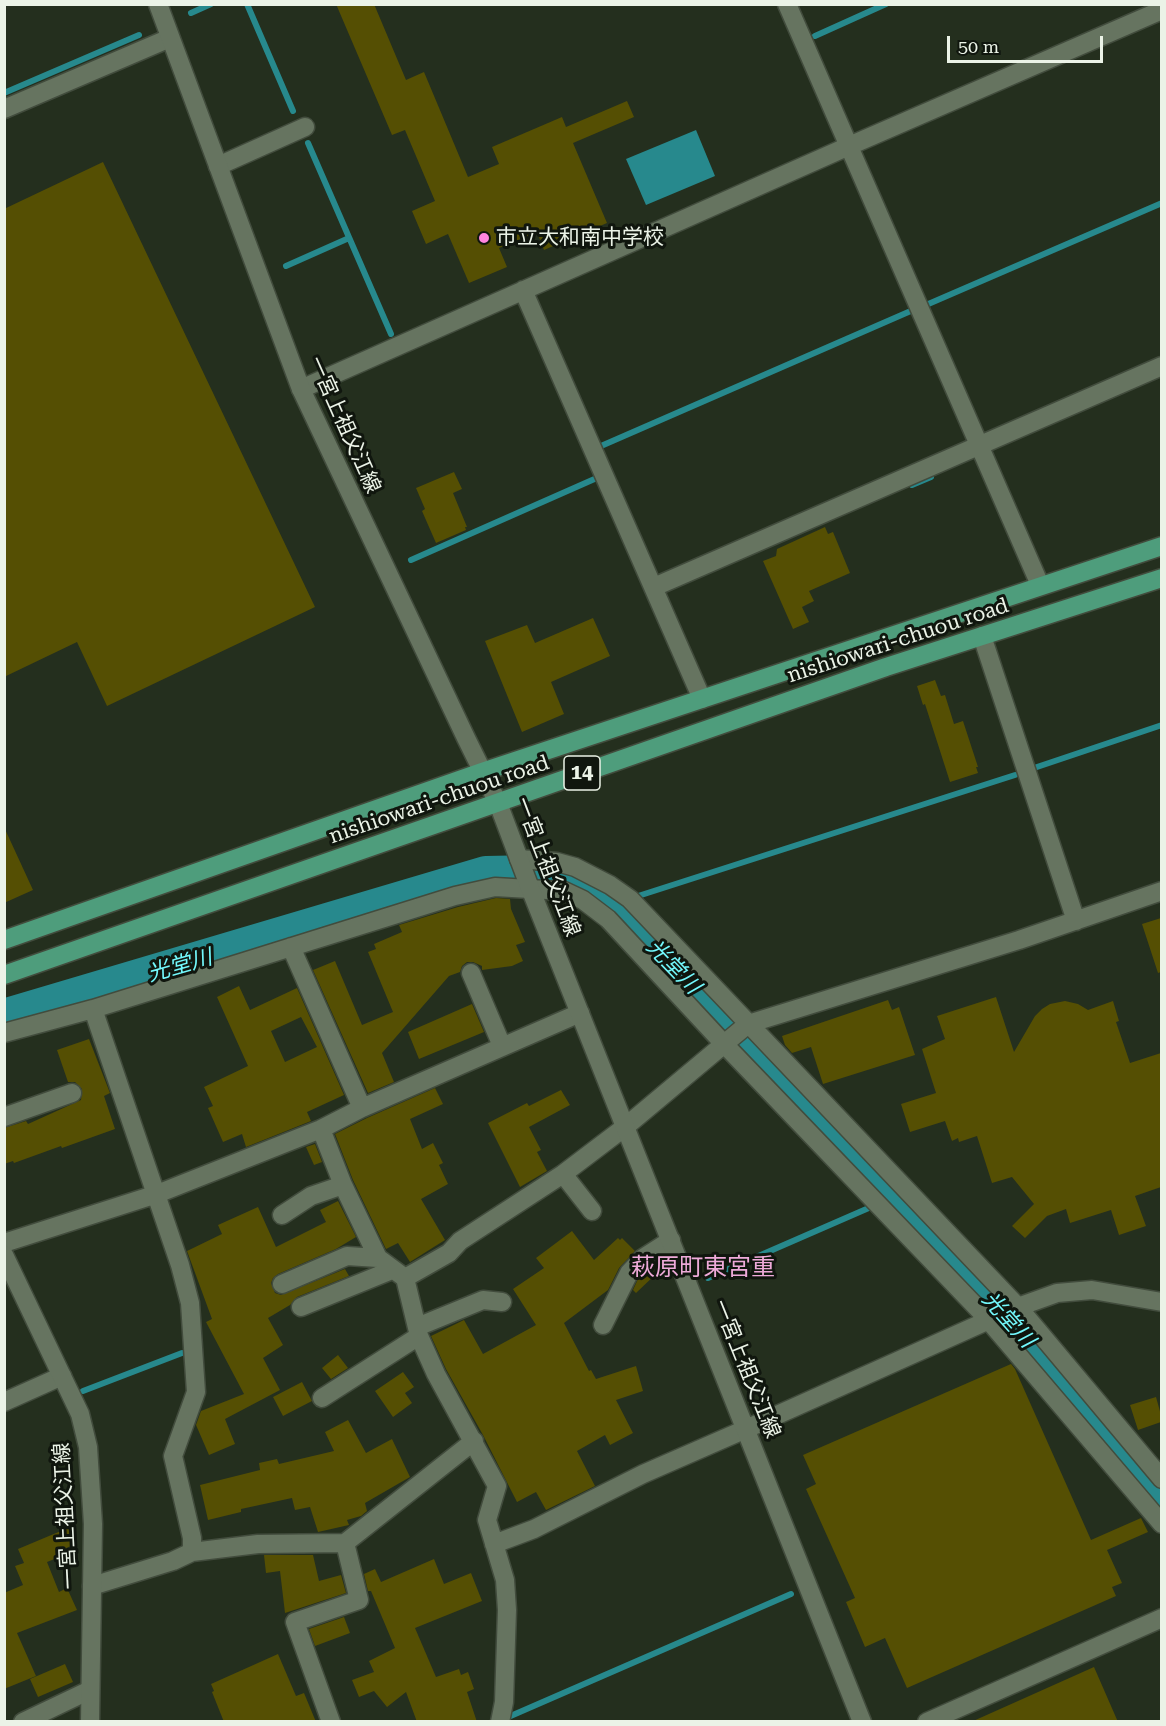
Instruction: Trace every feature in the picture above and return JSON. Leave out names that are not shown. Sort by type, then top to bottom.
[{"type":"main road","name":"nishiowari-chuou road","points":[[4,940],[482,772],[1161,546]]},
{"type":"main road","name":"nishiowari-chuou road","points":[[4,975],[886,667],[1161,578]]},
{"type":"street","name":"一宮上祖父江線","points":[[158,4],[302,389],[498,803],[862,1722]]},
{"type":"street","points":[[787,4],[1040,585]]},
{"type":"street","points":[[302,389],[1161,10]]},
{"type":"street","points":[[4,109],[170,38]]},
{"type":"street","points":[[218,166],[305,127]]},
{"type":"street","points":[[523,290],[702,699]]},
{"type":"street","points":[[654,587],[1161,366]]},
{"type":"street","points":[[982,636],[1076,921]]},
{"type":"street","points":[[520,861],[557,862],[575,867],[610,885],[630,899],[747,1026],[1016,1308],[1161,1479]]},
{"type":"street","points":[[4,1033],[93,1009],[455,896],[495,887],[529,886],[564,891],[583,900],[608,919],[990,1320],[1161,1524]]},
{"type":"street","points":[[301,1307],[398,1274],[449,1253],[460,1241],[562,1174],[625,1126],[747,1026],[1076,921],[1161,891]]},
{"type":"street","points":[[291,947],[362,1108]]},
{"type":"street","points":[[471,973],[502,1046]]},
{"type":"street","points":[[93,1009],[157,1194],[190,1303],[196,1392],[173,1456],[192,1538],[192,1552]]},
{"type":"street","points":[[4,1243],[157,1194],[321,1129],[362,1108],[580,1013]]},
{"type":"street","points":[[4,1117],[72,1093]]},
{"type":"street","points":[[321,1129],[343,1185],[378,1258],[398,1274],[436,1374],[497,1486],[487,1520],[505,1580],[507,1610],[504,1702],[501,1722]]},
{"type":"street","points":[[562,1174],[592,1210]]},
{"type":"street","points":[[282,1215],[311,1196],[343,1185]]},
{"type":"street","points":[[603,1325],[629,1273],[644,1258],[671,1240]]},
{"type":"street","name":"一宮上祖父江線","points":[[4,1254],[80,1414],[88,1447],[93,1524],[90,1722]]},
{"type":"street","points":[[282,1284],[347,1256],[378,1258]]},
{"type":"street","points":[[494,1544],[534,1529],[643,1474],[1016,1308],[1058,1293],[1092,1290],[1161,1302]]},
{"type":"street","points":[[322,1398],[418,1331],[483,1300],[502,1302]]},
{"type":"street","points":[[4,1402],[62,1376]]},
{"type":"street","points":[[92,1586],[172,1561],[192,1552],[258,1544],[345,1543],[474,1442]]},
{"type":"street","points":[[331,1722],[295,1622],[359,1600],[345,1543]]},
{"type":"street","points":[[927,1722],[1161,1618]]},
{"type":"street","points":[[23,1722],[90,1690]]},
{"type":"water","points":[[696,130],[715,176],[646,205],[626,159]]},
{"type":"building","points":[[336,4],[374,4],[406,80],[424,72],[468,177],[499,164],[492,147],[562,117],[566,127],[627,101],[634,117],[573,143],[607,223],[544,250],[537,232],[499,248],[507,267],[469,283],[448,234],[426,244],[412,211],[435,201],[405,130],[392,135]]},
{"type":"building","points":[[103,162],[315,607],[107,706],[77,642],[4,677],[4,209]]},
{"type":"building","points":[[454,472],[462,489],[453,493],[467,527],[465,527],[466,530],[436,543],[422,511],[425,509],[416,488]]},
{"type":"building","points":[[825,527],[828,534],[833,532],[850,573],[809,591],[814,601],[802,607],[809,622],[793,629],[763,561],[776,556],[777,549]]},
{"type":"building","points":[[593,618],[610,656],[551,682],[564,714],[522,732],[485,641],[527,625],[535,643]]},
{"type":"building","points":[[935,680],[941,696],[945,695],[954,724],[963,721],[978,767],[976,767],[978,773],[950,782],[917,686]]},
{"type":"building","points":[[4,827],[33,890],[4,903]]},
{"type":"building","points":[[496,898],[510,899],[511,909],[525,942],[516,945],[523,961],[512,966],[482,970],[482,966],[467,962],[462,966],[460,972],[449,976],[382,1053],[394,1082],[368,1093],[313,970],[335,961],[362,1025],[393,1012],[368,952],[376,949],[374,944],[402,932],[399,925]]},
{"type":"building","points":[[1161,918],[1161,972],[1158,973],[1142,924]]},
{"type":"building","points":[[239,986],[250,1010],[297,988],[344,1095],[307,1112],[311,1121],[246,1147],[242,1134],[223,1142],[208,1108],[213,1106],[204,1087],[248,1066],[217,997]],"holes":[[[301,1017],[317,1047],[285,1062],[271,1031]]]},
{"type":"building","points":[[996,997],[1014,1052],[1035,1016],[1050,1004],[1065,1001],[1078,1004],[1088,1010],[1113,1001],[1119,1021],[1116,1022],[1130,1063],[1161,1053],[1161,1187],[1135,1196],[1146,1226],[1119,1235],[1111,1210],[1070,1223],[1066,1209],[1047,1216],[1025,1238],[1012,1226],[1034,1204],[1012,1177],[992,1183],[977,1136],[959,1142],[958,1138],[952,1141],[945,1121],[910,1132],[901,1104],[936,1093],[922,1049],[945,1039],[937,1016]]},
{"type":"building","points":[[888,1000],[892,1010],[899,1007],[915,1055],[823,1084],[811,1047],[792,1053],[785,1045],[782,1036]]},
{"type":"building","points":[[472,1004],[484,1032],[419,1059],[408,1032]]},
{"type":"building","points":[[89,1039],[110,1093],[104,1096],[115,1129],[62,1148],[61,1146],[14,1163],[13,1161],[4,1164],[4,1128],[26,1121],[28,1124],[81,1100],[82,1089],[75,1082],[68,1082],[57,1050]]},
{"type":"building","points":[[435,1088],[443,1104],[410,1119],[422,1149],[433,1143],[443,1163],[439,1165],[448,1184],[421,1199],[445,1240],[410,1262],[398,1243],[386,1249],[353,1180],[335,1134]]},
{"type":"building","points":[[561,1090],[570,1105],[529,1127],[541,1150],[537,1152],[547,1171],[520,1187],[488,1123],[527,1103],[529,1106]]},
{"type":"building","points":[[315,1144],[322,1162],[314,1165],[306,1147]]},
{"type":"building","points":[[338,1201],[356,1237],[336,1249],[278,1274],[271,1283],[275,1293],[281,1295],[345,1269],[349,1276],[297,1297],[290,1305],[268,1318],[283,1345],[263,1358],[280,1390],[225,1419],[235,1444],[209,1455],[196,1425],[201,1411],[244,1394],[206,1322],[212,1319],[187,1251],[222,1234],[218,1225],[258,1207],[276,1247],[326,1222],[320,1210]]},
{"type":"building","points":[[572,1231],[594,1260],[618,1238],[620,1240],[622,1238],[635,1251],[619,1268],[608,1290],[564,1323],[589,1371],[591,1370],[596,1379],[636,1366],[643,1391],[616,1400],[633,1433],[610,1445],[605,1435],[577,1451],[595,1486],[546,1510],[536,1492],[517,1502],[446,1369],[431,1336],[464,1320],[483,1354],[536,1325],[513,1289],[544,1268],[536,1258]]},
{"type":"building","points":[[650,1267],[656,1274],[636,1293],[633,1290],[638,1279]]},
{"type":"building","points":[[338,1355],[348,1368],[331,1379],[322,1368]]},
{"type":"building","points":[[1011,1364],[1091,1540],[1141,1518],[1148,1532],[1107,1550],[1122,1583],[1112,1587],[1116,1596],[907,1688],[885,1638],[865,1647],[846,1602],[855,1598],[806,1489],[816,1484],[803,1455]]},
{"type":"building","points":[[403,1372],[414,1387],[405,1393],[412,1403],[393,1417],[375,1391]]},
{"type":"building","points":[[302,1382],[312,1401],[283,1416],[273,1397]]},
{"type":"building","points":[[1156,1397],[1161,1422],[1138,1430],[1130,1405]]},
{"type":"building","points":[[348,1420],[366,1453],[392,1439],[410,1477],[365,1503],[367,1511],[361,1516],[347,1520],[349,1525],[318,1532],[310,1507],[295,1510],[292,1498],[241,1509],[241,1512],[208,1520],[200,1485],[260,1470],[259,1463],[277,1459],[279,1464],[334,1451],[325,1432]]},
{"type":"building","points":[[68,1528],[75,1544],[60,1551],[62,1556],[47,1562],[59,1592],[67,1588],[77,1610],[17,1633],[36,1676],[4,1689],[4,1593],[23,1585],[15,1566],[24,1563],[18,1549]]},
{"type":"building","points":[[264,1555],[313,1555],[319,1581],[341,1575],[346,1593],[285,1613],[280,1571],[266,1573]]},
{"type":"building","points":[[434,1559],[444,1584],[471,1573],[482,1601],[415,1628],[436,1677],[459,1669],[461,1675],[468,1672],[474,1689],[467,1692],[477,1722],[417,1722],[406,1692],[387,1707],[374,1691],[359,1697],[352,1680],[374,1672],[369,1661],[395,1648],[371,1591],[368,1591],[364,1574],[375,1569],[381,1582]]},
{"type":"building","points":[[344,1617],[350,1633],[315,1646],[309,1629]]},
{"type":"building","points":[[278,1654],[296,1696],[304,1693],[316,1722],[224,1722],[211,1684]]},
{"type":"building","points":[[65,1664],[73,1682],[38,1697],[30,1679]]},
{"type":"building","points":[[1094,1667],[1118,1722],[971,1722]]},
{"type":"waterway","points":[[191,13],[211,4]]},
{"type":"waterway","points":[[247,4],[293,111]]},
{"type":"waterway","points":[[815,36],[886,4]]},
{"type":"waterway","points":[[4,93],[139,35]]},
{"type":"waterway","points":[[308,143],[391,334]]},
{"type":"waterway","points":[[926,305],[1162,203]]},
{"type":"waterway","points":[[286,266],[349,238]]},
{"type":"waterway","points":[[601,446],[913,310]]},
{"type":"waterway","points":[[411,560],[599,477]]},
{"type":"waterway","points":[[912,485],[931,477]]},
{"type":"waterway","points":[[1034,768],[1162,725]]},
{"type":"waterway","points":[[635,897],[1015,775]]},
{"type":"waterway","name":"光堂川","points":[[4,1018],[486,875],[535,874],[585,885],[619,911],[760,1061],[931,1235],[1050,1367],[1162,1501]]},
{"type":"waterway","points":[[708,1278],[871,1207]]},
{"type":"waterway","points":[[83,1391],[182,1353]]},
{"type":"waterway","points":[[506,1718],[791,1594]]},
{"type":"place","name":"市立大和南中学校","points":[[484,238]]},
{"type":"district","name":"萩原町東宮重","points":[[703,1268]]}]
